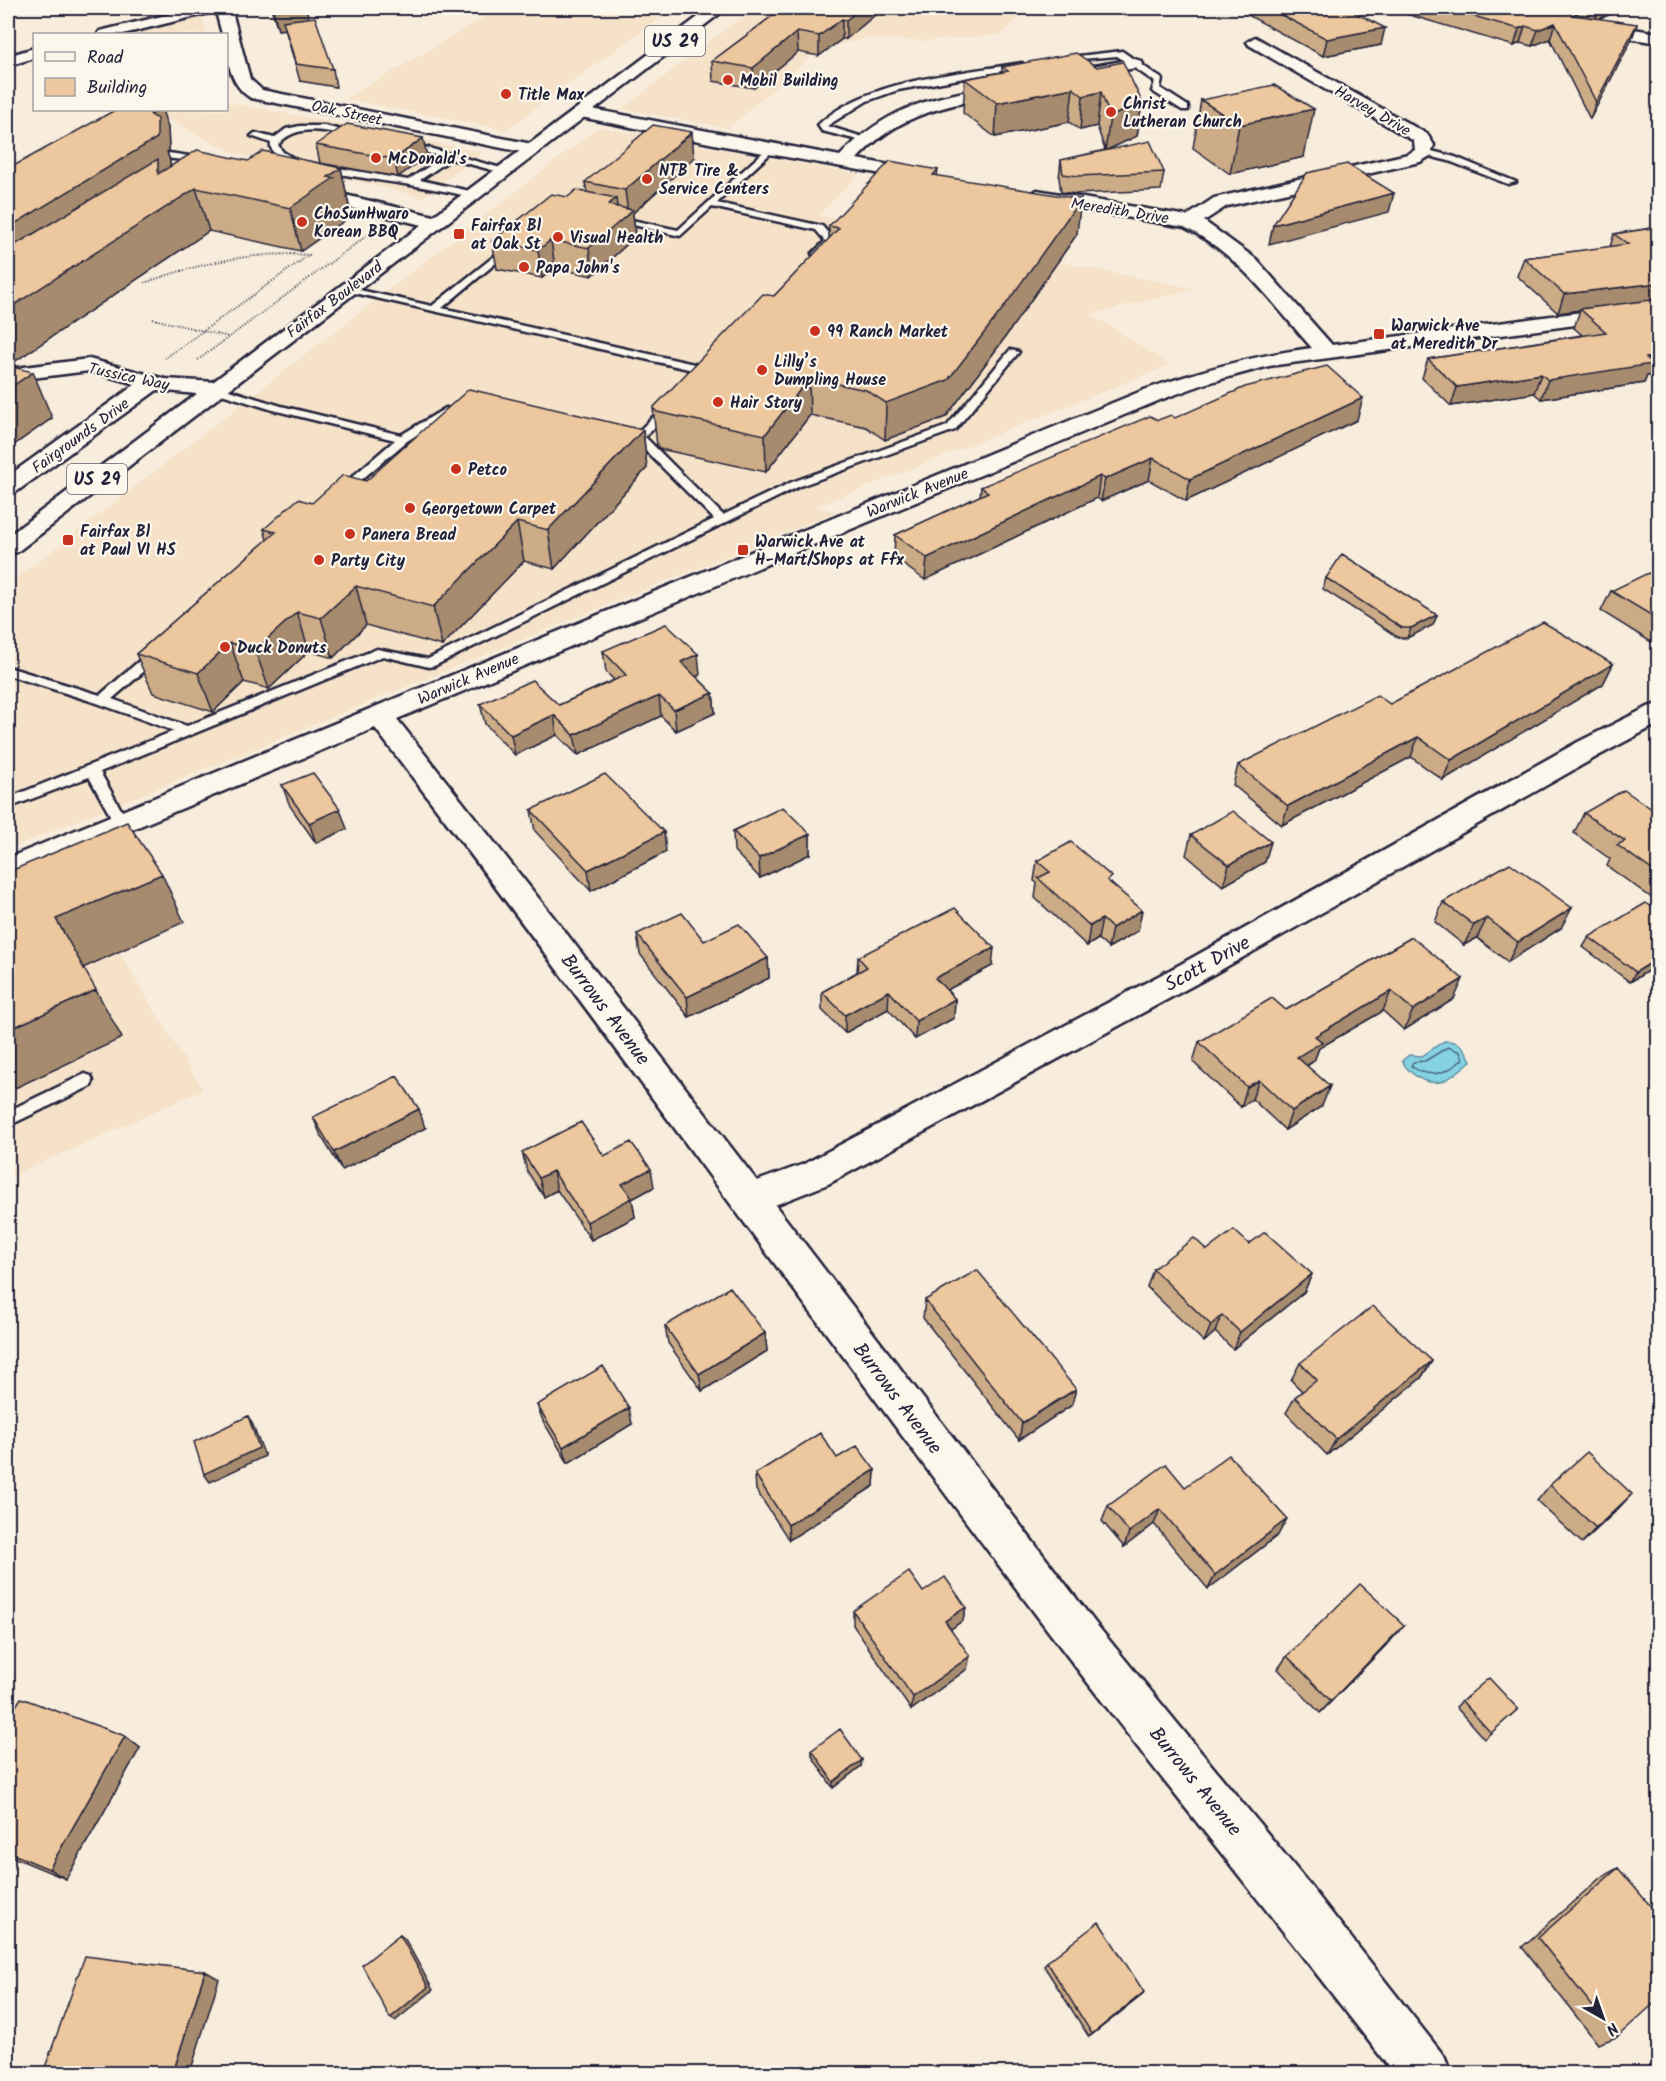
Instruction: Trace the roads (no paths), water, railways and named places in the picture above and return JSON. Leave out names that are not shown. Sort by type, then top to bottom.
[{"type":"street","points":[[110,33],[212,8]]},
{"type":"street","name":"Oak Street","points":[[223,8],[227,33]]},
{"type":"street","name":"Fairfax Boulevard","points":[[8,547],[719,8]]},
{"type":"street","points":[[1518,8],[1590,27],[1659,38]]},
{"type":"street","name":"Oak Street","points":[[228,39],[232,64],[245,85],[253,92],[532,149]]},
{"type":"street","name":"Harvey Drive","points":[[1190,222],[1221,202],[1414,158],[1424,152],[1425,145],[1421,138],[1255,42]]},
{"type":"street","points":[[1068,75],[1135,64]]},
{"type":"street","points":[[844,162],[863,140],[892,118],[926,104],[1023,84]]},
{"type":"street","points":[[580,112],[945,180]]},
{"type":"street","points":[[284,187],[435,222]]},
{"type":"street","name":"Meredith Drive","points":[[1015,192],[1190,222],[1216,237],[1249,263],[1326,351]]},
{"type":"street","name":"Warwick Avenue","points":[[8,870],[1152,395],[1242,366],[1326,351],[1659,308]]},
{"type":"street","name":"Tussica Way","points":[[8,375],[89,366],[216,389]]},
{"type":"street","name":"Fairgrounds Drive","points":[[8,487],[158,377]]},
{"type":"street","name":"Scott Drive","points":[[748,1200],[816,1174],[1192,972],[1588,749],[1659,713]]},
{"type":"street","name":"Burrows Avenue","points":[[379,715],[555,941],[1080,1639],[1292,1900],[1426,2073]]},
{"type":"lane","points":[[1049,60],[1119,54],[1159,81],[1155,89],[1185,108]]},
{"type":"lane","points":[[863,140],[825,129],[822,125],[864,99],[896,88],[1037,62]]},
{"type":"lane","points":[[305,128],[311,119],[328,107]]},
{"type":"lane","points":[[255,136],[275,141],[305,128],[317,127],[373,138]]},
{"type":"lane","points":[[275,141],[275,151],[296,164],[410,183],[426,183],[471,194]]},
{"type":"lane","points":[[395,143],[428,149],[447,158],[503,170]]},
{"type":"lane","points":[[601,217],[680,233],[770,149]]},
{"type":"lane","points":[[1424,152],[1452,159],[1511,182]]},
{"type":"lane","points":[[170,156],[193,159],[201,166],[201,175]]},
{"type":"lane","points":[[410,183],[447,158]]},
{"type":"lane","points":[[710,204],[819,228],[830,241],[810,261]]},
{"type":"lane","points":[[434,310],[521,238]]},
{"type":"lane","points":[[346,290],[702,374],[721,354]]},
{"type":"lane","points":[[8,803],[382,652],[429,663],[796,484],[951,428],[1014,352]]},
{"type":"lane","points":[[216,389],[277,408],[403,439]]},
{"type":"lane","points":[[639,437],[681,394]]},
{"type":"lane","points":[[332,501],[403,439],[459,405]]},
{"type":"lane","points":[[616,432],[639,437],[722,521]]},
{"type":"lane","points":[[102,700],[164,646]]},
{"type":"lane","points":[[8,671],[102,700],[187,731]]},
{"type":"lane","points":[[92,770],[121,822]]},
{"type":"lane","points":[[8,1119],[85,1081]]},
{"type":"water","points":[[1444,1041],[1458,1043],[1471,1061],[1446,1080],[1425,1081],[1414,1075],[1402,1061],[1409,1055],[1422,1056]]},
{"type":"place","name":"Mobil Building","points":[[728,80]]},
{"type":"place","name":"Title Max","points":[[506,94]]},
{"type":"place","name":"Christ Lutheran Church","points":[[1111,112]]},
{"type":"place","name":"McDonald's","points":[[376,158]]},
{"type":"place","name":"NTB Tire & Service Centers","points":[[647,179]]},
{"type":"place","name":"ChoSunHwaro Korean BBQ","points":[[302,222]]},
{"type":"place","name":"Fairfax Bl at Oak St","points":[[459,234]]},
{"type":"place","name":"Visual Health","points":[[558,237]]},
{"type":"place","name":"Papa John's","points":[[524,267]]},
{"type":"place","name":"99 Ranch Market","points":[[815,331]]},
{"type":"place","name":"Warwick Ave at Meredith Dr","points":[[1379,334]]},
{"type":"place","name":"Lilly’s Dumpling House","points":[[762,370]]},
{"type":"place","name":"Hair Story","points":[[718,402]]},
{"type":"place","name":"Petco","points":[[456,469]]},
{"type":"place","name":"Georgetown Carpet","points":[[410,508]]},
{"type":"place","name":"Panera Bread","points":[[350,534]]},
{"type":"place","name":"Fairfax Bl at Paul VI HS","points":[[68,540]]},
{"type":"place","name":"Warwick Ave at H-Mart/Shops at Ffx","points":[[743,550]]},
{"type":"place","name":"Party City","points":[[319,560]]},
{"type":"place","name":"Duck Donuts","points":[[225,647]]}]
